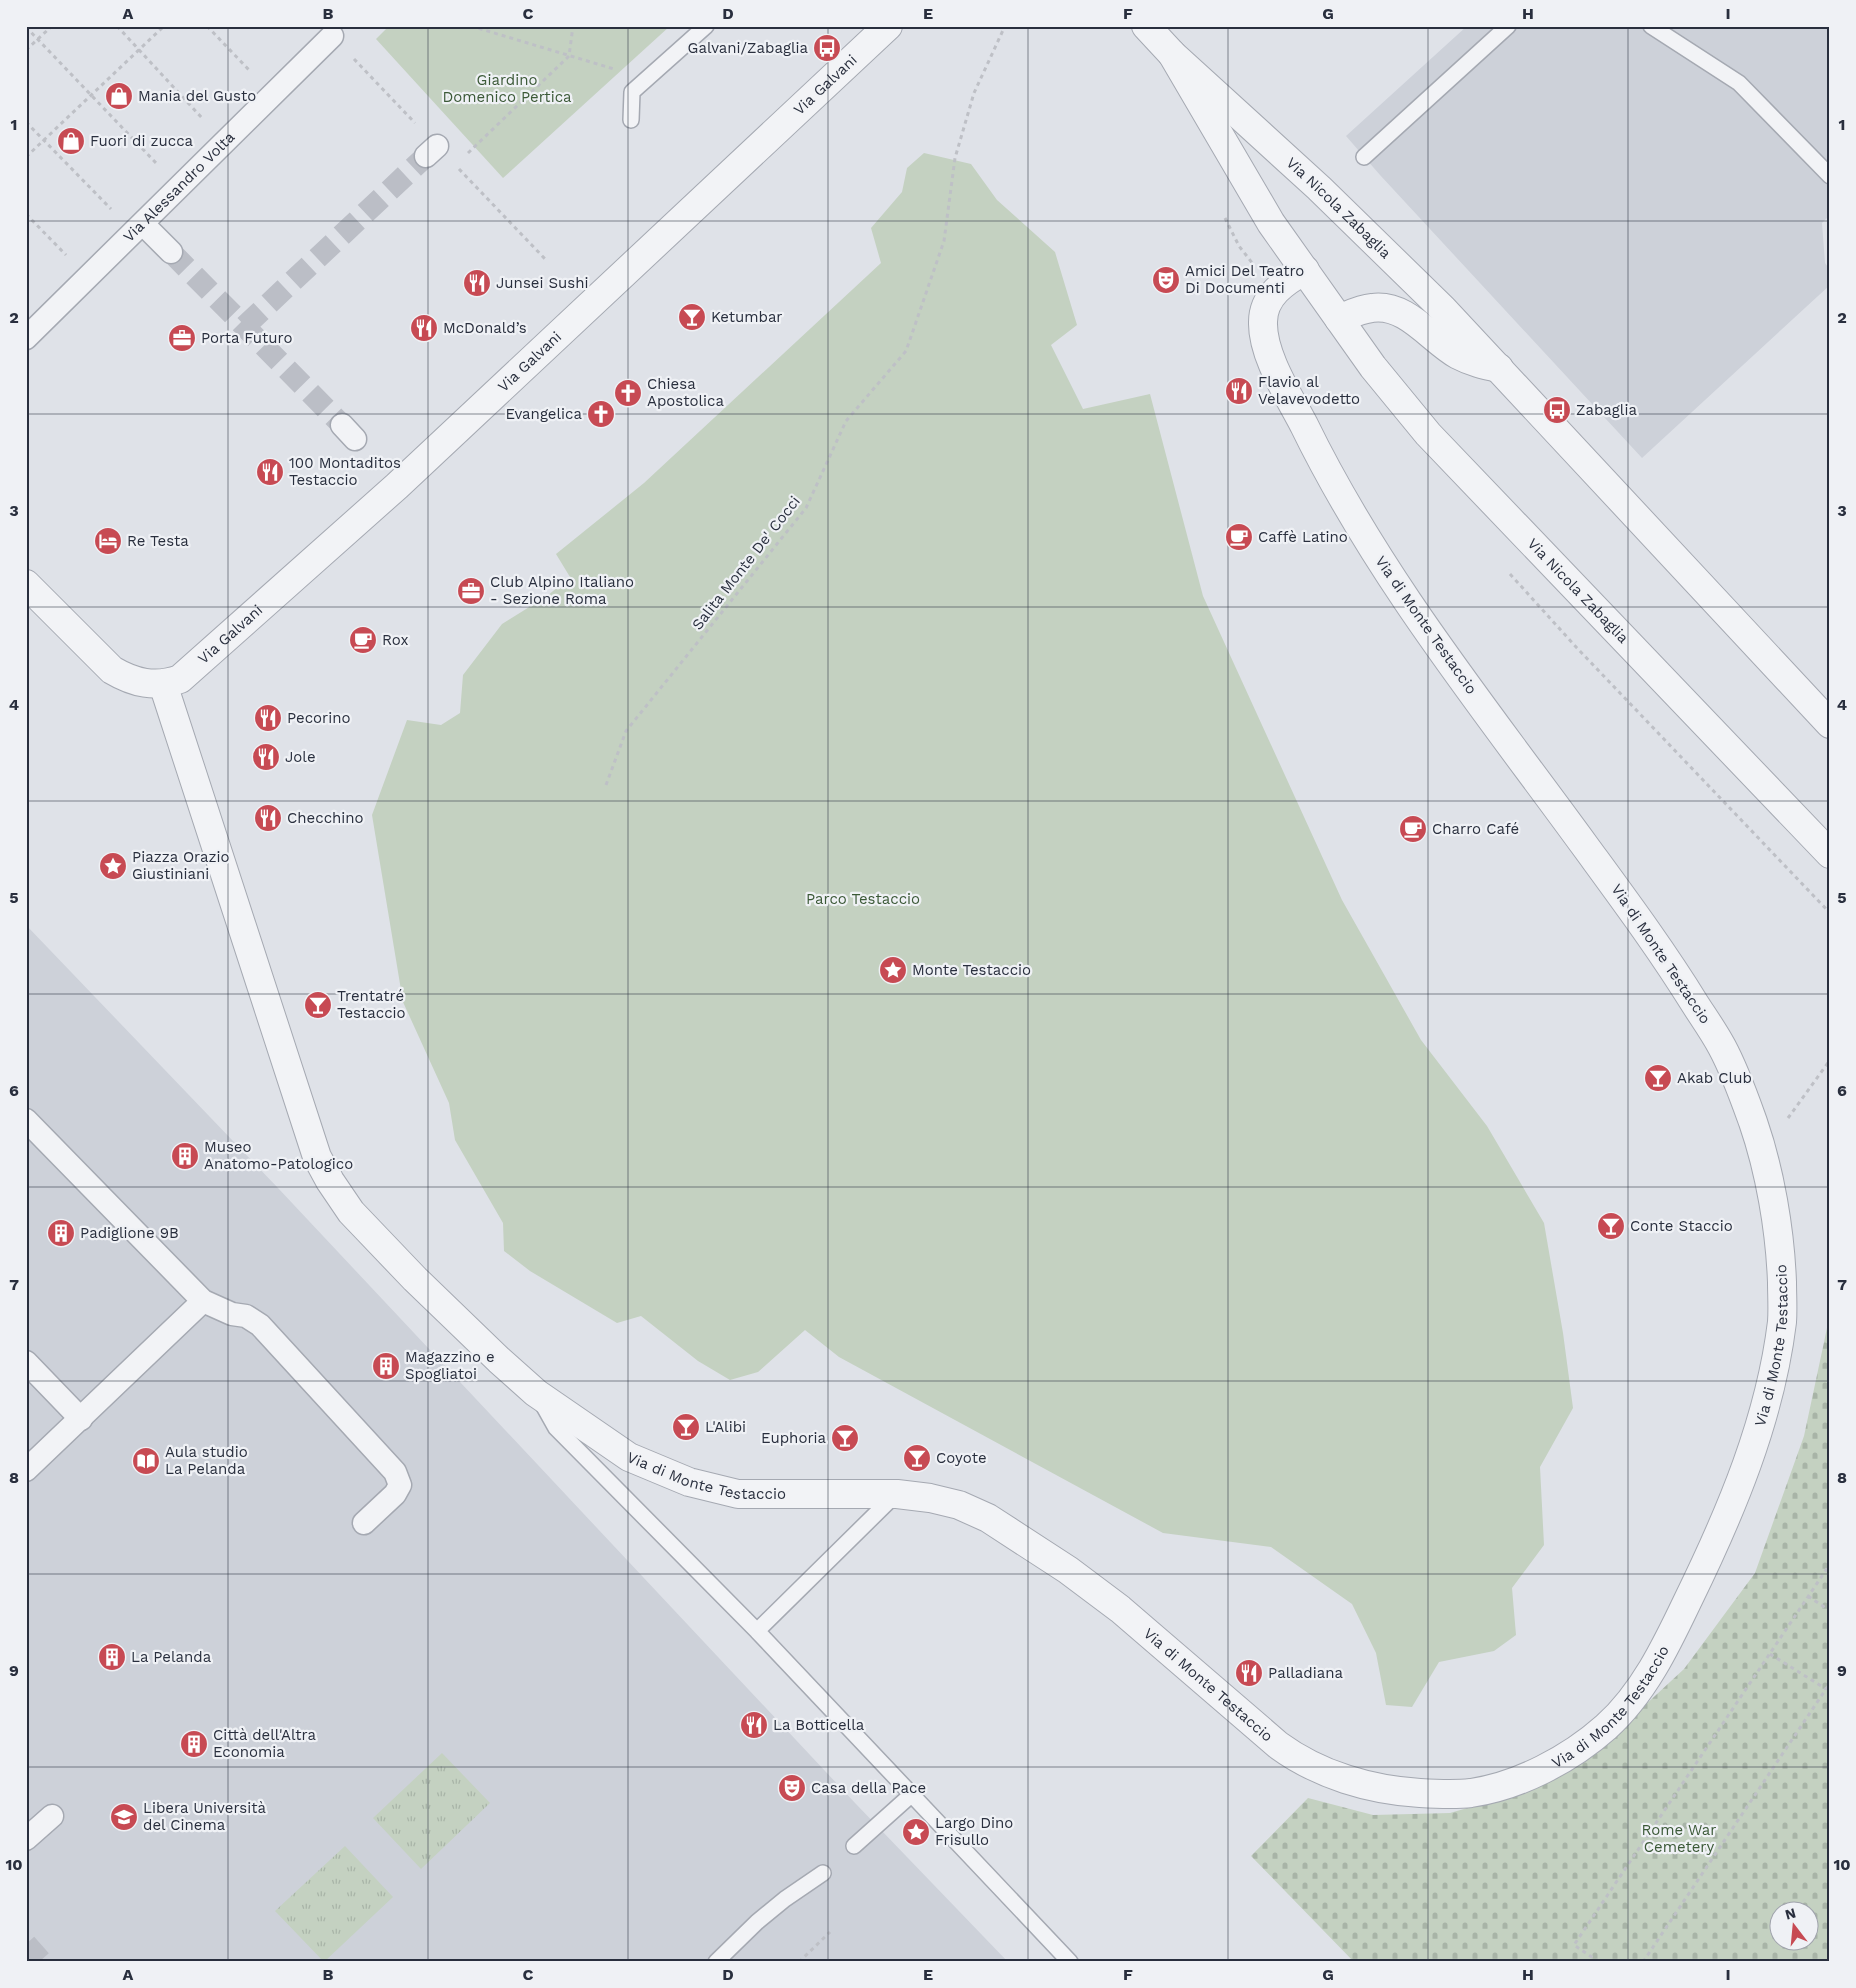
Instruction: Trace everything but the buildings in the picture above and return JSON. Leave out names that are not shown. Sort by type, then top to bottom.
[{"type":"street","name":"Via Galvani","points":[[163,684],[184,676],[390,492],[888,26]]},
{"type":"street","name":"Via Nicola Zabaglia","points":[[1146,26],[1172,54],[1358,226],[1443,309],[1830,724]]},
{"type":"street","name":"Via Alessandro Volta","points":[[26,338],[332,36]]},
{"type":"street","name":"Via Nicola Zabaglia","points":[[1172,54],[1272,223],[1374,367],[1428,434],[1830,854]]},
{"type":"street","points":[[139,228],[171,252]]},
{"type":"street","name":"Via di Monte Testaccio","points":[[163,684],[317,1157],[330,1181],[351,1212],[415,1279],[536,1393],[629,1457],[689,1482],[738,1494],[896,1494],[930,1498],[958,1505],[981,1515],[1068,1570],[1120,1609],[1168,1648],[1278,1745],[1296,1758],[1323,1772],[1362,1783],[1410,1792],[1470,1793],[1507,1784],[1548,1766],[1578,1748],[1605,1728],[1625,1708],[1643,1682],[1673,1631],[1723,1526],[1764,1413],[1782,1318],[1781,1261],[1773,1202],[1756,1130],[1723,1050],[1662,950],[1415,613],[1366,540],[1322,463],[1270,357],[1264,338],[1262,318],[1266,304],[1275,291],[1285,282],[1305,270]]},
{"type":"street","points":[[1339,319],[1373,307],[1388,308],[1414,321],[1457,355],[1470,361],[1499,368]]},
{"type":"street","points":[[26,584],[112,670],[127,679],[163,684]]},
{"type":"street","points":[[26,1120],[203,1301],[232,1314],[246,1316],[260,1325],[395,1472],[400,1486],[395,1494],[364,1523]]},
{"type":"street","points":[[26,1470],[203,1301]]},
{"type":"street","points":[[26,1362],[81,1419]]},
{"type":"street","points":[[26,1838],[52,1816]]},
{"type":"lane","points":[[631,120],[632,92],[706,26]]},
{"type":"lane","points":[[1364,156],[1508,26]]},
{"type":"lane","points":[[1651,26],[1739,83],[1830,176]]},
{"type":"lane","name":"Via di Monte Testaccio","points":[[536,1393],[556,1428],[757,1631],[911,1795]]},
{"type":"lane","points":[[757,1631],[896,1494]]},
{"type":"lane","points":[[854,1846],[911,1795],[1026,1913],[1070,1962]]},
{"type":"lane","points":[[716,1962],[757,1922],[785,1899],[823,1873]]},
{"type":"path","points":[[26,50],[52,26]]},
{"type":"path","points":[[116,26],[140,49],[225,142]]},
{"type":"path","points":[[26,157],[164,26]]},
{"type":"path","points":[[207,26],[273,95]]},
{"type":"path","points":[[471,26],[647,78]]},
{"type":"path","points":[[462,158],[569,56],[573,26]]},
{"type":"path","name":"Salita Monte De' Cocci","points":[[606,785],[626,731],[806,508],[846,421],[906,351],[944,241],[955,158],[974,93],[1006,26]]},
{"type":"path","points":[[26,27],[180,188]]},
{"type":"path","points":[[26,122],[43,141],[139,228]]},
{"type":"path","points":[[26,214],[88,278]]},
{"type":"path","points":[[1762,1155],[1830,1060]]},
{"type":"path","points":[[1599,1962],[1574,1945],[1830,1564]]},
{"type":"path","points":[[1808,1596],[1830,1611]]},
{"type":"path","points":[[1770,1654],[1826,1690]]},
{"type":"path","points":[[1643,1962],[1830,1684]]},
{"type":"path","points":[[799,1962],[830,1932]]},
{"type":"shaded area","points":[[1467,26],[1830,26],[1830,215],[1822,223],[1825,263],[1830,270],[1830,285],[1642,458],[1346,136]]},
{"type":"shaded area","points":[[26,925],[278,1188],[856,1804],[1008,1962],[26,1962]]},
{"type":"green space","name":"Giardino Domenico Pertica","points":[[389,26],[670,26],[503,178],[376,39]]},
{"type":"green space","name":"Parco Testaccio","points":[[924,153],[971,164],[997,200],[1055,252],[1077,325],[1051,345],[1083,409],[1150,394],[1203,596],[1342,900],[1421,1040],[1487,1126],[1544,1223],[1563,1333],[1573,1408],[1540,1467],[1544,1545],[1512,1588],[1516,1635],[1494,1651],[1439,1662],[1412,1707],[1386,1705],[1376,1653],[1352,1604],[1271,1547],[1163,1533],[839,1357],[805,1330],[758,1372],[730,1380],[698,1361],[641,1316],[617,1323],[530,1271],[504,1251],[503,1223],[455,1140],[449,1103],[403,1002],[372,815],[407,720],[441,725],[460,713],[463,675],[502,624],[547,596],[570,577],[556,554],[644,483],[881,263],[871,228],[902,192],[907,168]]},
{"type":"green space","name":"Rome War Cemetery","points":[[1830,1314],[1830,1962],[1354,1962],[1251,1856],[1308,1798],[1373,1815],[1450,1813],[1526,1791],[1615,1733],[1684,1669],[1755,1573],[1804,1436]]},
{"type":"green space","points":[[442,1753],[490,1803],[421,1869],[373,1818]]},
{"type":"green space","points":[[345,1846],[393,1897],[324,1962],[275,1911]]},
{"type":"tunnel","points":[[245,326],[426,156]]},
{"type":"tunnel","points":[[171,252],[342,425]]},
{"type":"tunnel","points":[[26,1944],[42,1962]]},
{"type":"place","name":"Galvani/Zabaglia","points":[[827,48]]},
{"type":"place","name":"Mania del Gusto","points":[[119,96]]},
{"type":"place","name":"Fuori di zucca","points":[[71,141]]},
{"type":"place","name":"Amici Del Teatro Di Documenti","points":[[1166,280]]},
{"type":"place","name":"Junsei Sushi","points":[[477,283]]},
{"type":"place","name":"Ketumbar","points":[[692,317]]},
{"type":"place","name":"McDonald’s","points":[[424,328]]},
{"type":"place","name":"Porta Futuro","points":[[182,338]]},
{"type":"place","name":"Flavio al Velavevodetto","points":[[1239,391]]},
{"type":"place","name":"Chiesa Apostolica","points":[[628,393]]},
{"type":"place","name":"Zabaglia","points":[[1557,410]]},
{"type":"place","name":"Evangelica","points":[[601,414]]},
{"type":"place","name":"100 Montaditos Testaccio","points":[[270,472]]},
{"type":"place","name":"Caffè Latino","points":[[1239,537]]},
{"type":"place","name":"Re Testa","points":[[108,541]]},
{"type":"place","name":"Club Alpino Italiano - Sezione Roma","points":[[471,591]]},
{"type":"place","name":"Rox","points":[[363,640]]},
{"type":"place","name":"Pecorino","points":[[268,718]]},
{"type":"place","name":"Jole","points":[[266,757]]},
{"type":"place","name":"Checchino","points":[[268,818]]},
{"type":"place","name":"Charro Café","points":[[1413,829]]},
{"type":"place","name":"Piazza Orazio Giustiniani","points":[[113,866]]},
{"type":"place","name":"Monte Testaccio","points":[[893,970]]},
{"type":"place","name":"Trentatré Testaccio","points":[[318,1005]]},
{"type":"place","name":"Akab Club","points":[[1658,1078]]},
{"type":"place","name":"Museo Anatomo-Patologico","points":[[185,1156]]},
{"type":"place","name":"Conte Staccio","points":[[1611,1226]]},
{"type":"place","name":"Padiglione 9B","points":[[61,1233]]},
{"type":"place","name":"Magazzino e Spogliatoi","points":[[386,1366]]},
{"type":"place","name":"L'Alibi","points":[[686,1427]]},
{"type":"place","name":"Euphoria","points":[[845,1438]]},
{"type":"place","name":"Coyote","points":[[917,1458]]},
{"type":"place","name":"Aula studio La Pelanda","points":[[146,1461]]},
{"type":"place","name":"La Pelanda","points":[[112,1657]]},
{"type":"place","name":"Palladiana","points":[[1249,1673]]},
{"type":"place","name":"La Botticella","points":[[754,1725]]},
{"type":"place","name":"Città dell'Altra Economia","points":[[194,1744]]},
{"type":"place","name":"Casa della Pace","points":[[792,1788]]},
{"type":"place","name":"Libera Università del Cinema","points":[[124,1817]]},
{"type":"place","name":"Largo Dino Frisullo","points":[[916,1832]]}]
